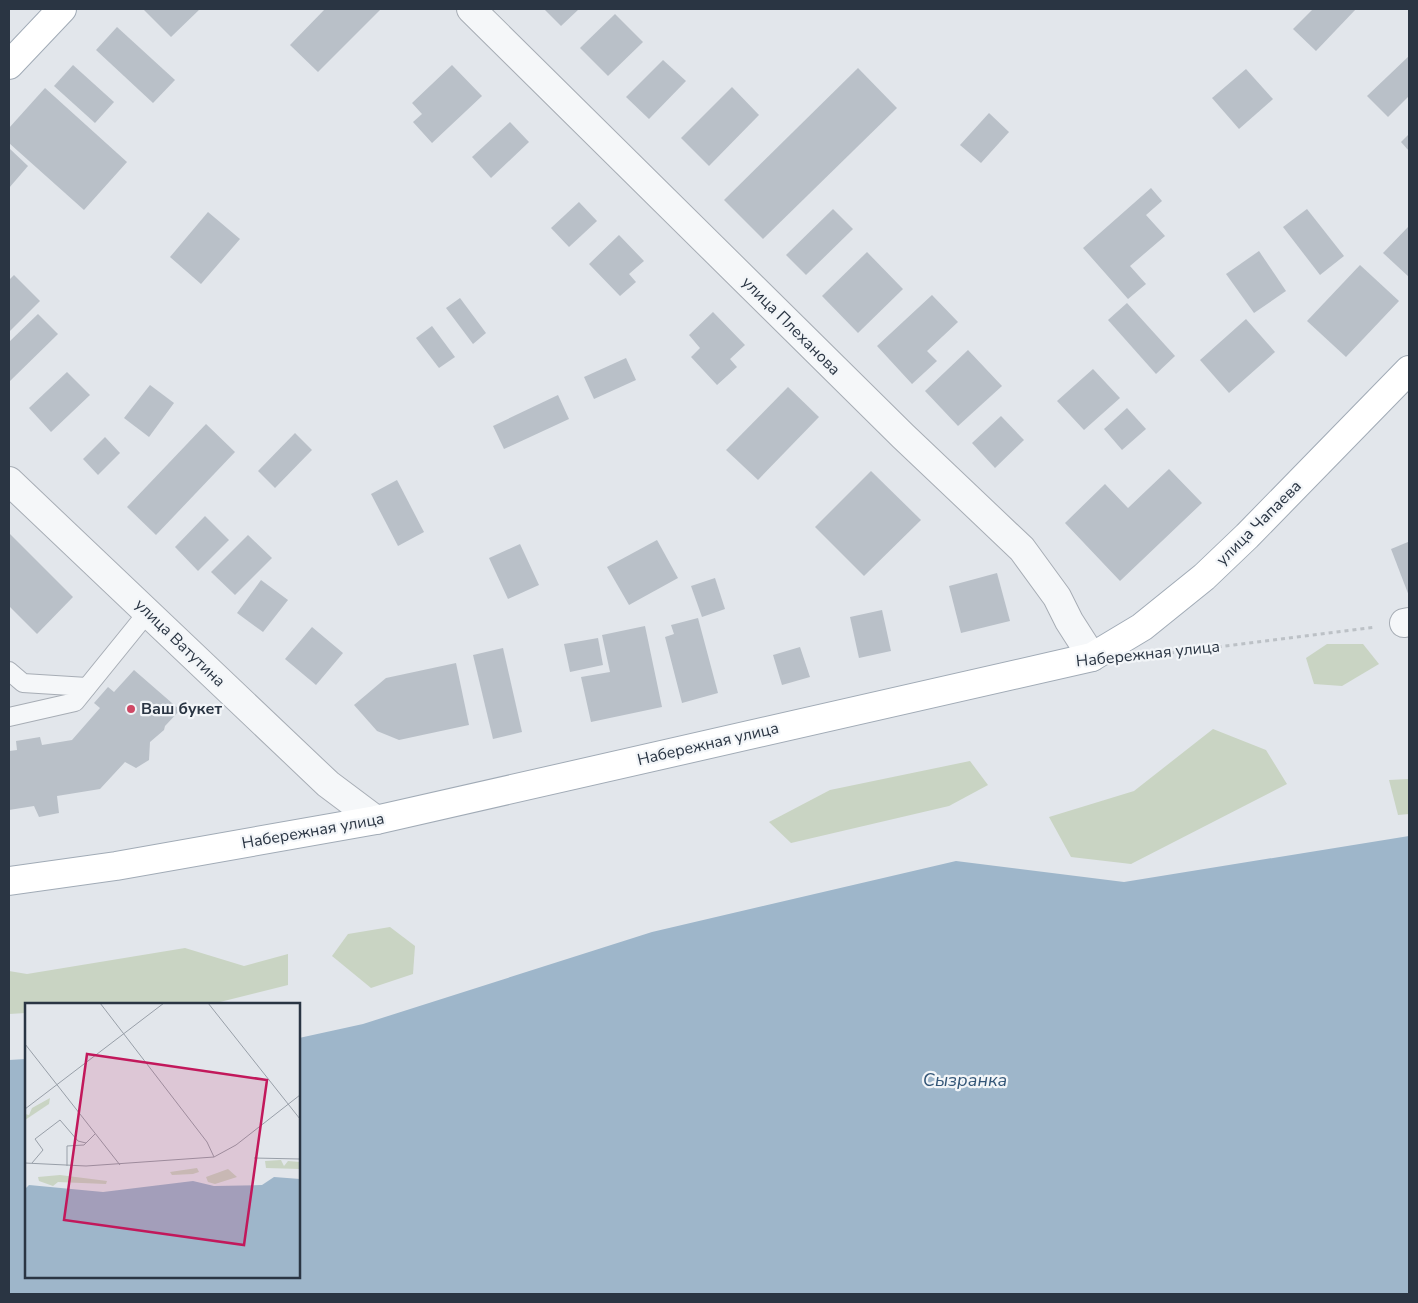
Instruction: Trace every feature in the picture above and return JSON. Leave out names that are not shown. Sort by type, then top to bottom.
[{"type":"main road","points":[[9,65],[62,9]]},
{"type":"main road","name":"улица Чапаева","points":[[1092,657],[1142,627],[1204,577],[1248,536],[1409,370]]},
{"type":"main road","name":"Набережная улица","points":[[9,881],[126,864],[376,820],[1092,657]]},
{"type":"street","name":"улица Плеханова","points":[[471,9],[902,436],[1022,550],[1057,597],[1069,621],[1092,657]]},
{"type":"street","name":"улица Ватутина","points":[[9,481],[328,784],[376,820]]},
{"type":"lane","points":[[9,717],[75,702],[138,623],[146,610]]},
{"type":"lane","points":[[9,671],[23,683],[87,687]]},
{"type":"path","name":"Набережная улица","points":[[1146,656],[1407,623]]},
{"type":"green space","points":[[1327,644],[1363,644],[1379,664],[1342,686],[1314,684],[1306,658]]},
{"type":"green space","points":[[1213,729],[1266,750],[1287,784],[1131,864],[1071,857],[1049,817],[1134,791]]},
{"type":"green space","points":[[970,761],[988,785],[949,806],[791,843],[769,822],[830,790]]},
{"type":"green space","points":[[1409,779],[1409,814],[1398,815],[1389,780]]},
{"type":"green space","points":[[390,927],[415,946],[413,974],[371,988],[332,956],[348,934]]},
{"type":"green space","points":[[185,948],[244,966],[288,954],[288,985],[216,1003],[25,1003],[25,1013],[9,1014],[9,971],[27,974]]},
{"type":"water","name":"Сызранка","points":[[1409,836],[1409,1294],[9,1294],[9,1060],[25,1059],[25,1278],[300,1278],[300,1038],[363,1024],[652,932],[956,861],[1124,882]]},
{"type":"building","points":[[143,9],[200,9],[171,37]]},
{"type":"building","points":[[325,9],[381,9],[318,72],[290,45]]},
{"type":"building","points":[[544,9],[579,9],[561,26]]},
{"type":"building","points":[[1313,9],[1356,9],[1316,51],[1293,29]]},
{"type":"building","points":[[615,14],[643,42],[608,76],[580,48]]},
{"type":"building","points":[[117,27],[175,80],[153,103],[96,50]]},
{"type":"building","points":[[1409,56],[1409,96],[1388,117],[1367,96]]},
{"type":"building","points":[[663,60],[686,81],[649,119],[626,97]]},
{"type":"building","points":[[73,65],[114,102],[95,123],[54,86]]},
{"type":"building","points":[[452,65],[482,96],[432,143],[413,122],[422,114],[412,103]]},
{"type":"building","points":[[858,68],[897,108],[763,239],[724,200]]},
{"type":"building","points":[[1246,69],[1273,99],[1239,129],[1212,98]]},
{"type":"building","points":[[732,87],[759,115],[709,166],[681,138]]},
{"type":"building","points":[[45,88],[127,162],[84,210],[9,143],[9,128]]},
{"type":"building","points":[[989,113],[1009,132],[981,163],[960,145]]},
{"type":"building","points":[[510,122],[529,142],[491,178],[472,157]]},
{"type":"building","points":[[1409,134],[1409,151],[1401,142]]},
{"type":"building","points":[[9,148],[28,166],[9,188]]},
{"type":"building","points":[[1151,188],[1162,201],[1146,215],[1165,236],[1130,266],[1146,284],[1128,299],[1083,248]]},
{"type":"building","points":[[579,202],[597,221],[569,247],[551,228]]},
{"type":"building","points":[[833,209],[853,229],[806,275],[786,255]]},
{"type":"building","points":[[1307,209],[1344,256],[1320,275],[1283,227]]},
{"type":"building","points":[[208,212],[240,239],[201,284],[170,257]]},
{"type":"building","points":[[1409,226],[1409,277],[1383,253]]},
{"type":"building","points":[[619,235],[644,261],[629,274],[636,282],[620,296],[589,264]]},
{"type":"building","points":[[1259,251],[1286,291],[1254,313],[1226,274]]},
{"type":"building","points":[[867,252],[903,289],[858,333],[822,296]]},
{"type":"building","points":[[1360,265],[1399,301],[1346,357],[1307,321]]},
{"type":"building","points":[[14,275],[40,301],[9,332],[9,280]]},
{"type":"building","points":[[932,295],[958,322],[927,351],[937,361],[912,384],[877,346]]},
{"type":"building","points":[[460,298],[486,333],[473,344],[446,308]]},
{"type":"building","points":[[1127,303],[1175,356],[1156,374],[1108,320]]},
{"type":"building","points":[[713,312],[745,345],[730,359],[737,367],[717,385],[691,357],[700,348],[689,335]]},
{"type":"building","points":[[38,314],[58,334],[9,382],[9,342]]},
{"type":"building","points":[[1246,319],[1275,352],[1229,393],[1200,360]]},
{"type":"building","points":[[432,326],[455,357],[439,368],[416,338]]},
{"type":"building","points":[[968,350],[1002,386],[958,426],[925,391]]},
{"type":"building","points":[[626,358],[636,380],[594,399],[584,377]]},
{"type":"building","points":[[1093,369],[1120,398],[1084,430],[1057,401]]},
{"type":"building","points":[[67,372],[90,395],[51,432],[29,408]]},
{"type":"building","points":[[150,385],[174,403],[149,437],[124,418]]},
{"type":"building","points":[[788,387],[819,417],[758,480],[726,450]]},
{"type":"building","points":[[558,395],[569,419],[504,449],[493,426]]},
{"type":"building","points":[[1127,408],[1146,429],[1122,450],[1104,429]]},
{"type":"building","points":[[1001,416],[1024,440],[995,468],[972,443]]},
{"type":"building","points":[[206,424],[235,452],[156,535],[127,507]]},
{"type":"building","points":[[295,433],[312,450],[275,488],[258,471]]},
{"type":"building","points":[[105,437],[120,453],[98,475],[83,459]]},
{"type":"building","points":[[1169,469],[1202,503],[1120,581],[1065,523],[1105,484],[1128,508]]},
{"type":"building","points":[[871,471],[921,520],[864,576],[815,527]]},
{"type":"building","points":[[397,480],[424,532],[398,546],[371,494]]},
{"type":"building","points":[[205,516],[229,540],[198,571],[175,547]]},
{"type":"building","points":[[9,533],[73,597],[37,634],[9,606]]},
{"type":"building","points":[[248,535],[272,558],[235,595],[211,572]]},
{"type":"building","points":[[657,540],[678,578],[629,605],[607,567]]},
{"type":"building","points":[[1408,542],[1409,545],[1409,596],[1391,549]]},
{"type":"building","points":[[520,544],[539,585],[508,599],[489,558]]},
{"type":"building","points":[[997,573],[1010,621],[961,633],[949,586]]},
{"type":"building","points":[[715,578],[725,609],[702,617],[691,586]]},
{"type":"building","points":[[261,580],[288,600],[263,632],[237,613]]},
{"type":"building","points":[[882,610],[891,651],[859,658],[850,617]]},
{"type":"building","points":[[698,618],[718,693],[682,703],[665,637],[674,634],[671,625]]},
{"type":"building","points":[[645,626],[662,707],[591,722],[581,677],[610,672],[602,635]]},
{"type":"building","points":[[312,627],[343,653],[316,685],[285,659]]},
{"type":"building","points":[[598,638],[603,665],[570,672],[564,644]]},
{"type":"building","points":[[800,647],[810,677],[782,685],[773,655]]},
{"type":"building","points":[[503,648],[522,732],[493,739],[473,655]]},
{"type":"building","points":[[456,663],[469,725],[399,740],[377,731],[354,705],[386,678]]},
{"type":"building","points":[[134,670],[180,710],[165,726],[164,730],[150,742],[149,760],[136,768],[125,762],[100,789],[57,796],[59,813],[39,817],[34,806],[9,810],[9,751],[17,750],[16,741],[40,737],[42,745],[72,740],[100,708],[94,703],[108,687],[114,692]]},
{"type":"place","name":"Ваш букет","points":[[131,709]]}]
